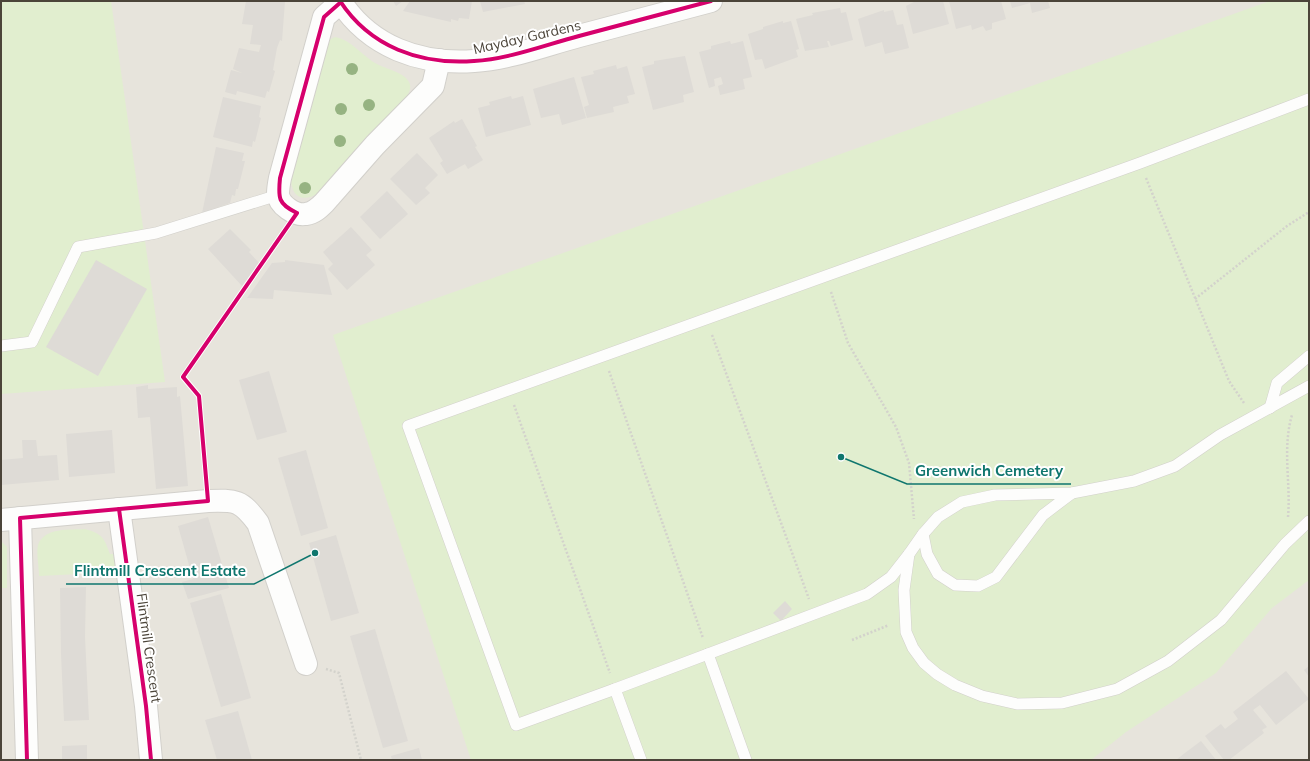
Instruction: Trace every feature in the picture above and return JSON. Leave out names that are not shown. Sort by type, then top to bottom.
[{"type":"street","name":"Mayday Gardens","points":[[278,195],[280,178],[324,17],[341,2],[358,25],[373,38],[395,50],[419,57],[439,60],[474,61],[501,56],[711,1]]},
{"type":"street","points":[[278,195],[281,203],[297,213],[305,214],[316,211],[375,144],[433,86],[439,60]]},
{"type":"street","points":[[26,760],[10,519],[227,500],[245,506],[258,522],[306,664]]},
{"type":"street","name":"Flintmill Crescent","points":[[119,509],[146,706],[151,760]]},
{"type":"lane","points":[[1309,99],[1140,163],[408,426],[516,725],[867,594],[891,577],[923,534],[938,517],[962,502],[995,495],[1072,493],[1134,481],[1176,466],[1220,435],[1309,386]]},
{"type":"lane","points":[[1,346],[32,342],[78,247],[156,234],[278,195]]},
{"type":"lane","points":[[1270,408],[1277,384],[1309,356]]},
{"type":"lane","points":[[923,534],[927,554],[938,574],[956,585],[978,586],[996,577],[1043,515],[1072,493]]},
{"type":"lane","points":[[909,554],[904,590],[906,632],[913,648],[924,663],[937,674],[955,685],[982,696],[1017,704],[1062,703],[1117,689],[1168,661],[1221,620],[1285,544],[1309,521]]},
{"type":"lane","points":[[708,654],[746,760]]},
{"type":"lane","points":[[615,689],[641,760]]},
{"type":"path","points":[[1140,163],[1229,381],[1254,417]]},
{"type":"path","points":[[1196,299],[1287,226],[1309,212]]},
{"type":"path","points":[[825,276],[848,343],[896,427],[909,463],[917,544]]},
{"type":"path","points":[[706,318],[814,614]]},
{"type":"path","points":[[604,355],[708,654]]},
{"type":"path","points":[[508,390],[615,689]]},
{"type":"path","points":[[1285,544],[1290,498],[1286,457],[1288,426],[1298,393]]},
{"type":"path","points":[[852,640],[905,618]]},
{"type":"path","points":[[306,664],[339,673],[361,760]]},
{"type":"shaded area","points":[[1,1],[1309,1],[1309,760],[1,760]]},
{"type":"green space","points":[[1,1],[111,1],[165,382],[1,394]]},
{"type":"green space","points":[[1270,1],[1309,1],[1309,580],[1272,608],[1216,673],[1126,732],[1091,760],[471,760],[333,335]]},
{"type":"green space","points":[[335,37],[347,41],[377,64],[403,76],[409,82],[410,90],[407,97],[320,192],[314,196],[303,198],[295,193],[291,183],[291,175],[329,40]]},
{"type":"green space","points":[[85,529],[102,537],[110,554],[117,554],[119,572],[39,576],[37,548],[41,539],[52,532]]},
{"type":"green space","points":[[1,541],[7,547],[7,588],[1,588]]},
{"type":"building","points":[[246,1],[285,1],[282,41],[280,40],[277,48],[273,70],[275,71],[269,92],[267,91],[265,98],[237,91],[236,95],[225,92],[231,70],[242,73],[233,69],[239,48],[259,52],[261,45],[250,44],[253,25],[242,24]]},
{"type":"building","points":[[393,1],[403,1],[396,6]]},
{"type":"building","points":[[410,1],[472,1],[469,19],[459,18],[458,21],[451,19],[451,22],[403,11]]},
{"type":"building","points":[[480,1],[524,1],[525,4],[483,12]]},
{"type":"building","points":[[916,1],[943,1],[949,24],[913,34],[906,6]]},
{"type":"building","points":[[949,1],[1001,1],[1006,19],[992,23],[992,29],[986,31],[983,26],[972,30],[971,25],[956,29]]},
{"type":"building","points":[[1010,1],[1048,1],[1050,8],[1032,13],[1030,3],[1012,8]]},
{"type":"building","points":[[840,8],[841,13],[846,12],[853,40],[831,46],[829,41],[827,41],[829,47],[805,51],[796,19],[813,15],[812,13]]},
{"type":"building","points":[[884,10],[884,12],[893,10],[897,25],[903,24],[909,48],[885,54],[882,42],[865,47],[858,19]]},
{"type":"building","points":[[783,21],[783,23],[791,21],[799,49],[796,50],[798,57],[765,69],[762,59],[755,60],[748,34],[763,29],[763,27]]},
{"type":"building","points":[[730,41],[731,44],[743,41],[752,77],[743,79],[745,89],[720,95],[718,86],[723,84],[721,77],[714,79],[715,86],[709,88],[699,52],[711,49],[711,46]]},
{"type":"building","points":[[685,56],[694,92],[683,95],[684,102],[653,110],[642,67],[654,64],[654,61]]},
{"type":"building","points":[[616,65],[617,69],[627,66],[635,94],[627,96],[629,103],[613,107],[614,112],[587,118],[584,107],[589,105],[581,77],[594,74],[593,71]]},
{"type":"building","points":[[574,77],[586,118],[562,125],[559,114],[541,118],[533,89]]},
{"type":"building","points":[[511,96],[512,99],[523,96],[531,125],[486,137],[478,108],[490,105],[489,102]]},
{"type":"building","points":[[223,97],[261,106],[259,117],[261,118],[255,142],[253,141],[252,147],[213,137]]},
{"type":"building","points":[[462,119],[483,160],[468,169],[465,164],[447,174],[440,163],[443,161],[429,138],[454,121],[455,123]]},
{"type":"building","points":[[216,147],[244,153],[242,161],[245,161],[238,189],[236,189],[235,196],[232,195],[230,203],[202,213]]},
{"type":"building","points":[[417,153],[438,175],[425,188],[430,193],[416,205],[390,179]]},
{"type":"building","points":[[387,191],[408,214],[380,239],[360,217]]},
{"type":"building","points":[[351,227],[372,250],[366,255],[375,265],[347,290],[328,269],[333,264],[323,252]]},
{"type":"building","points":[[230,229],[251,250],[249,252],[259,263],[242,286],[208,249]]},
{"type":"building","points":[[96,260],[147,289],[98,376],[46,347]]},
{"type":"building","points":[[285,260],[324,265],[332,295],[274,290],[273,299],[247,298],[272,263],[285,262]]},
{"type":"building","points":[[269,371],[287,432],[257,440],[239,380]]},
{"type":"building","points":[[148,385],[148,389],[177,387],[177,397],[180,396],[188,486],[156,489],[150,417],[138,418],[136,387]]},
{"type":"building","points":[[112,430],[115,473],[69,477],[66,434]]},
{"type":"building","points":[[22,440],[36,440],[38,456],[57,455],[59,480],[1,485],[1,460],[23,458]]},
{"type":"building","points":[[306,450],[328,528],[301,536],[278,458]]},
{"type":"building","points":[[208,517],[229,588],[188,599],[182,582],[193,579],[178,526]]},
{"type":"building","points":[[336,535],[359,613],[331,621],[309,543]]},
{"type":"building","points":[[86,587],[85,637],[89,720],[64,721],[60,588]]},
{"type":"building","points":[[221,594],[251,698],[221,707],[190,603]]},
{"type":"building","points":[[785,601],[792,609],[781,621],[773,613]]},
{"type":"building","points":[[375,629],[408,741],[383,748],[350,636]]},
{"type":"building","points":[[1309,666],[1309,677],[1304,670]]},
{"type":"building","points":[[1286,671],[1309,699],[1276,725],[1260,705],[1253,710],[1267,727],[1262,730],[1264,733],[1229,760],[1224,760],[1205,736],[1221,724],[1225,729],[1238,719],[1233,712]]},
{"type":"building","points":[[238,711],[252,760],[217,760],[205,720]]},
{"type":"building","points":[[1201,741],[1216,760],[1176,760],[1185,753]]},
{"type":"building","points":[[87,745],[87,760],[62,760],[62,746]]},
{"type":"building","points":[[419,748],[422,760],[392,760],[391,756]]},
{"type":"cycle path","points":[[340,1],[352,17],[366,30],[381,41],[398,50],[434,60],[454,61],[487,60],[514,55],[711,1]]},
{"type":"cycle path","points":[[27,760],[20,518],[208,501],[199,396],[183,377],[297,213],[286,207],[281,200],[279,195],[280,178],[324,17],[341,2]]},
{"type":"cycle path","points":[[119,509],[146,706],[151,760]]},
{"type":"place","name":"Greenwich Cemetery","points":[[841,457]]},
{"type":"place","name":"Flintmill Crescent Estate","points":[[315,553]]}]
